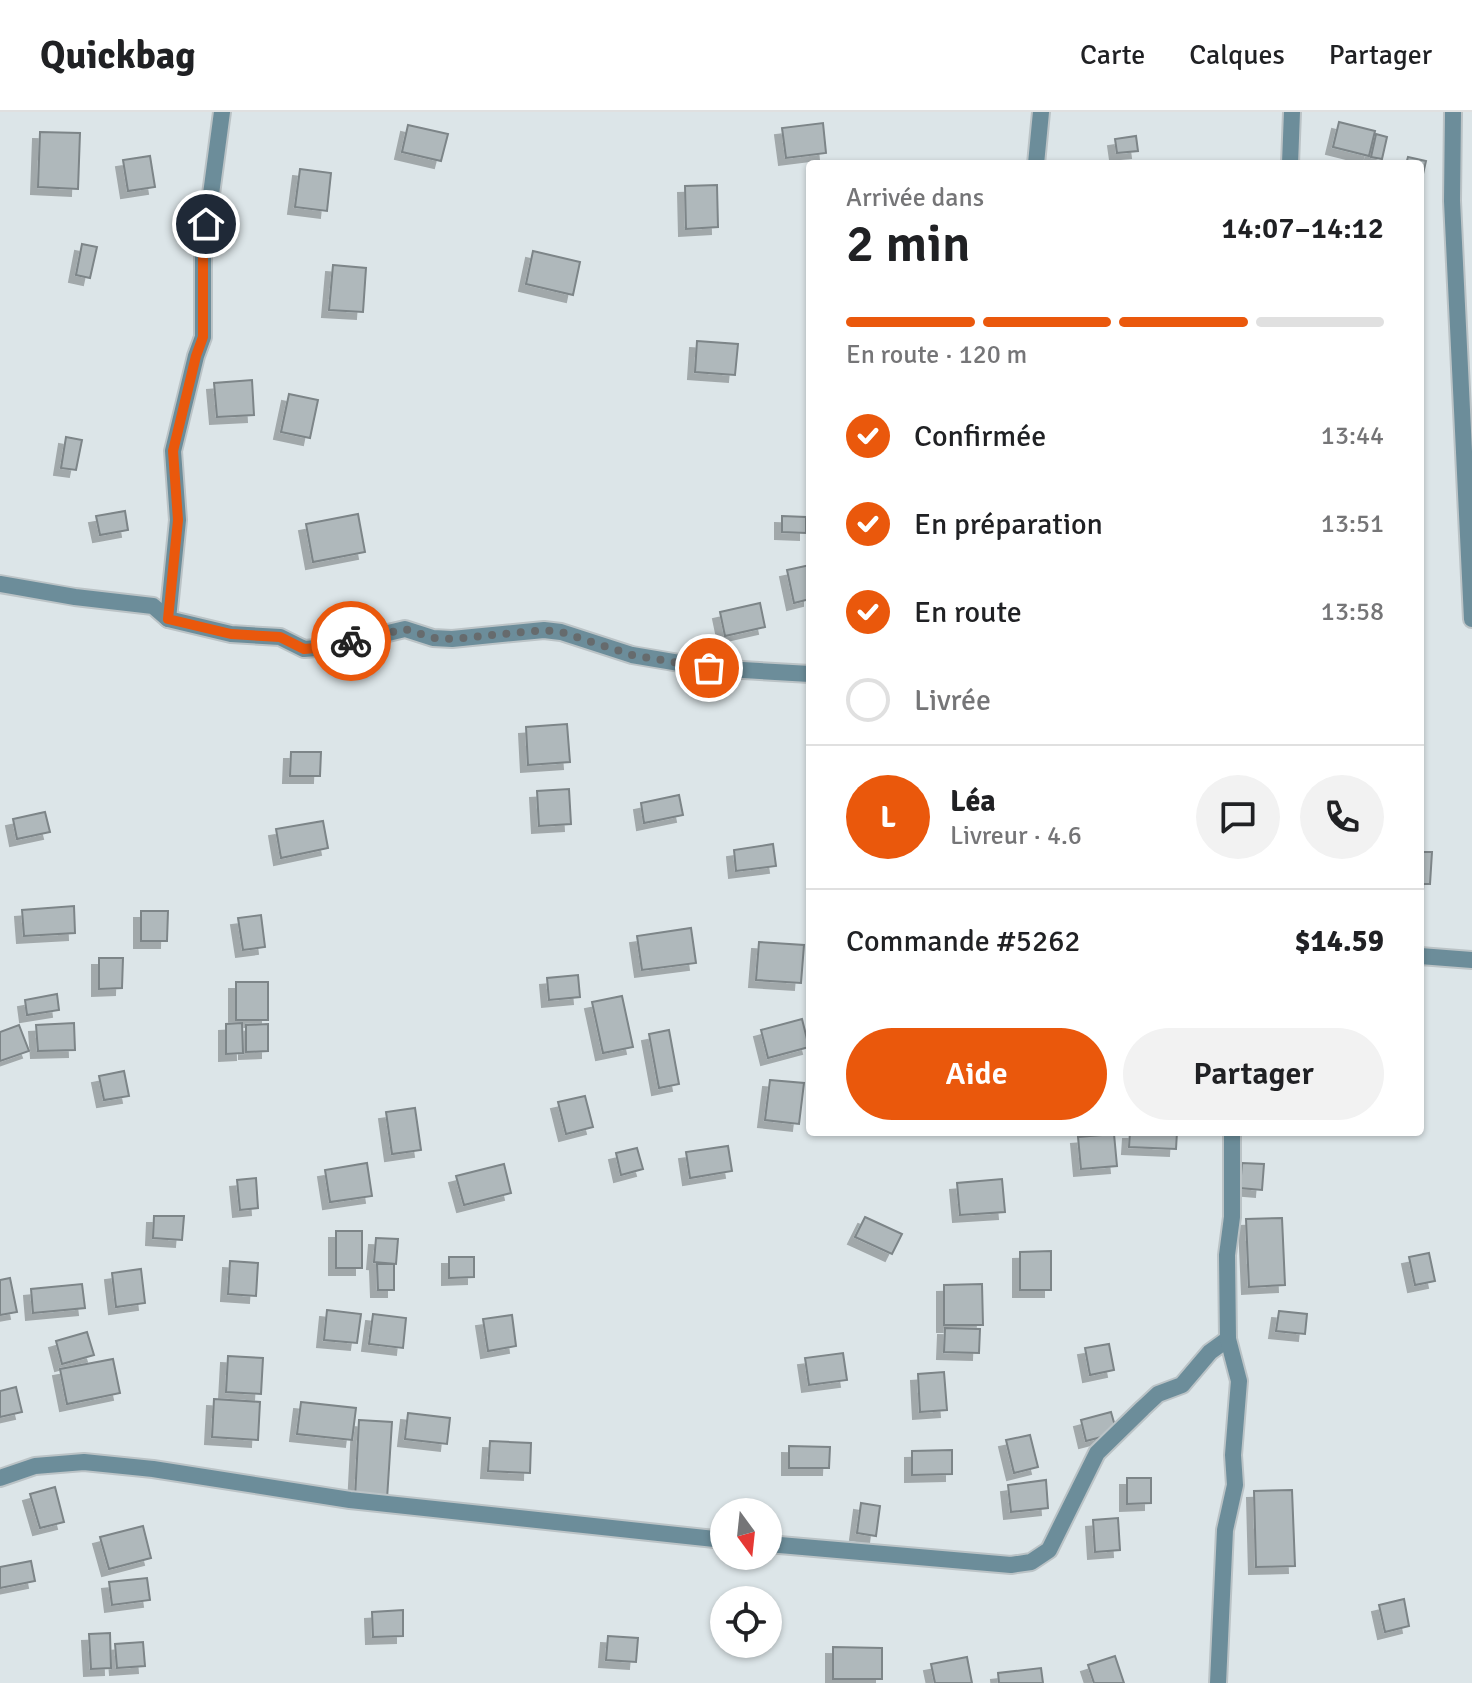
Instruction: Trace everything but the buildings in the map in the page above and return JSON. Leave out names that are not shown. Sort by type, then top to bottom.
[{"type":"street","points":[[168,619],[178,520],[173,451],[203,337],[203,254],[222,112]]},
{"type":"street","points":[[1036,160],[1041,112]]},
{"type":"street","points":[[1290,160],[1292,112]]},
{"type":"street","points":[[1453,112],[1452,201],[1472,619]]},
{"type":"street","points":[[0,584],[153,606],[168,619],[231,634],[280,637],[304,649],[329,647],[405,629],[433,638],[452,639],[544,630],[561,632],[632,655],[709,668],[806,674]]},
{"type":"street","points":[[1424,956],[1472,960]]},
{"type":"street","points":[[1218,1683],[1225,1530],[1235,1485],[1233,1455],[1239,1381],[1228,1339],[1227,1255],[1232,1217],[1232,1136]]},
{"type":"street","points":[[782,1545],[1011,1565],[1031,1562],[1049,1550],[1097,1453],[1158,1394],[1182,1385],[1210,1352],[1228,1339]]},
{"type":"street","points":[[0,1478],[35,1466],[84,1462],[153,1469],[350,1500],[710,1539]]},
{"type":"way so far","points":[[351,641],[398,629],[433,638],[452,639],[544,630],[561,632],[632,655],[709,668]]},
{"type":"route","points":[[206,224],[203,337],[173,451],[178,520],[168,619],[231,634],[280,637],[304,649],[351,641]]}]
